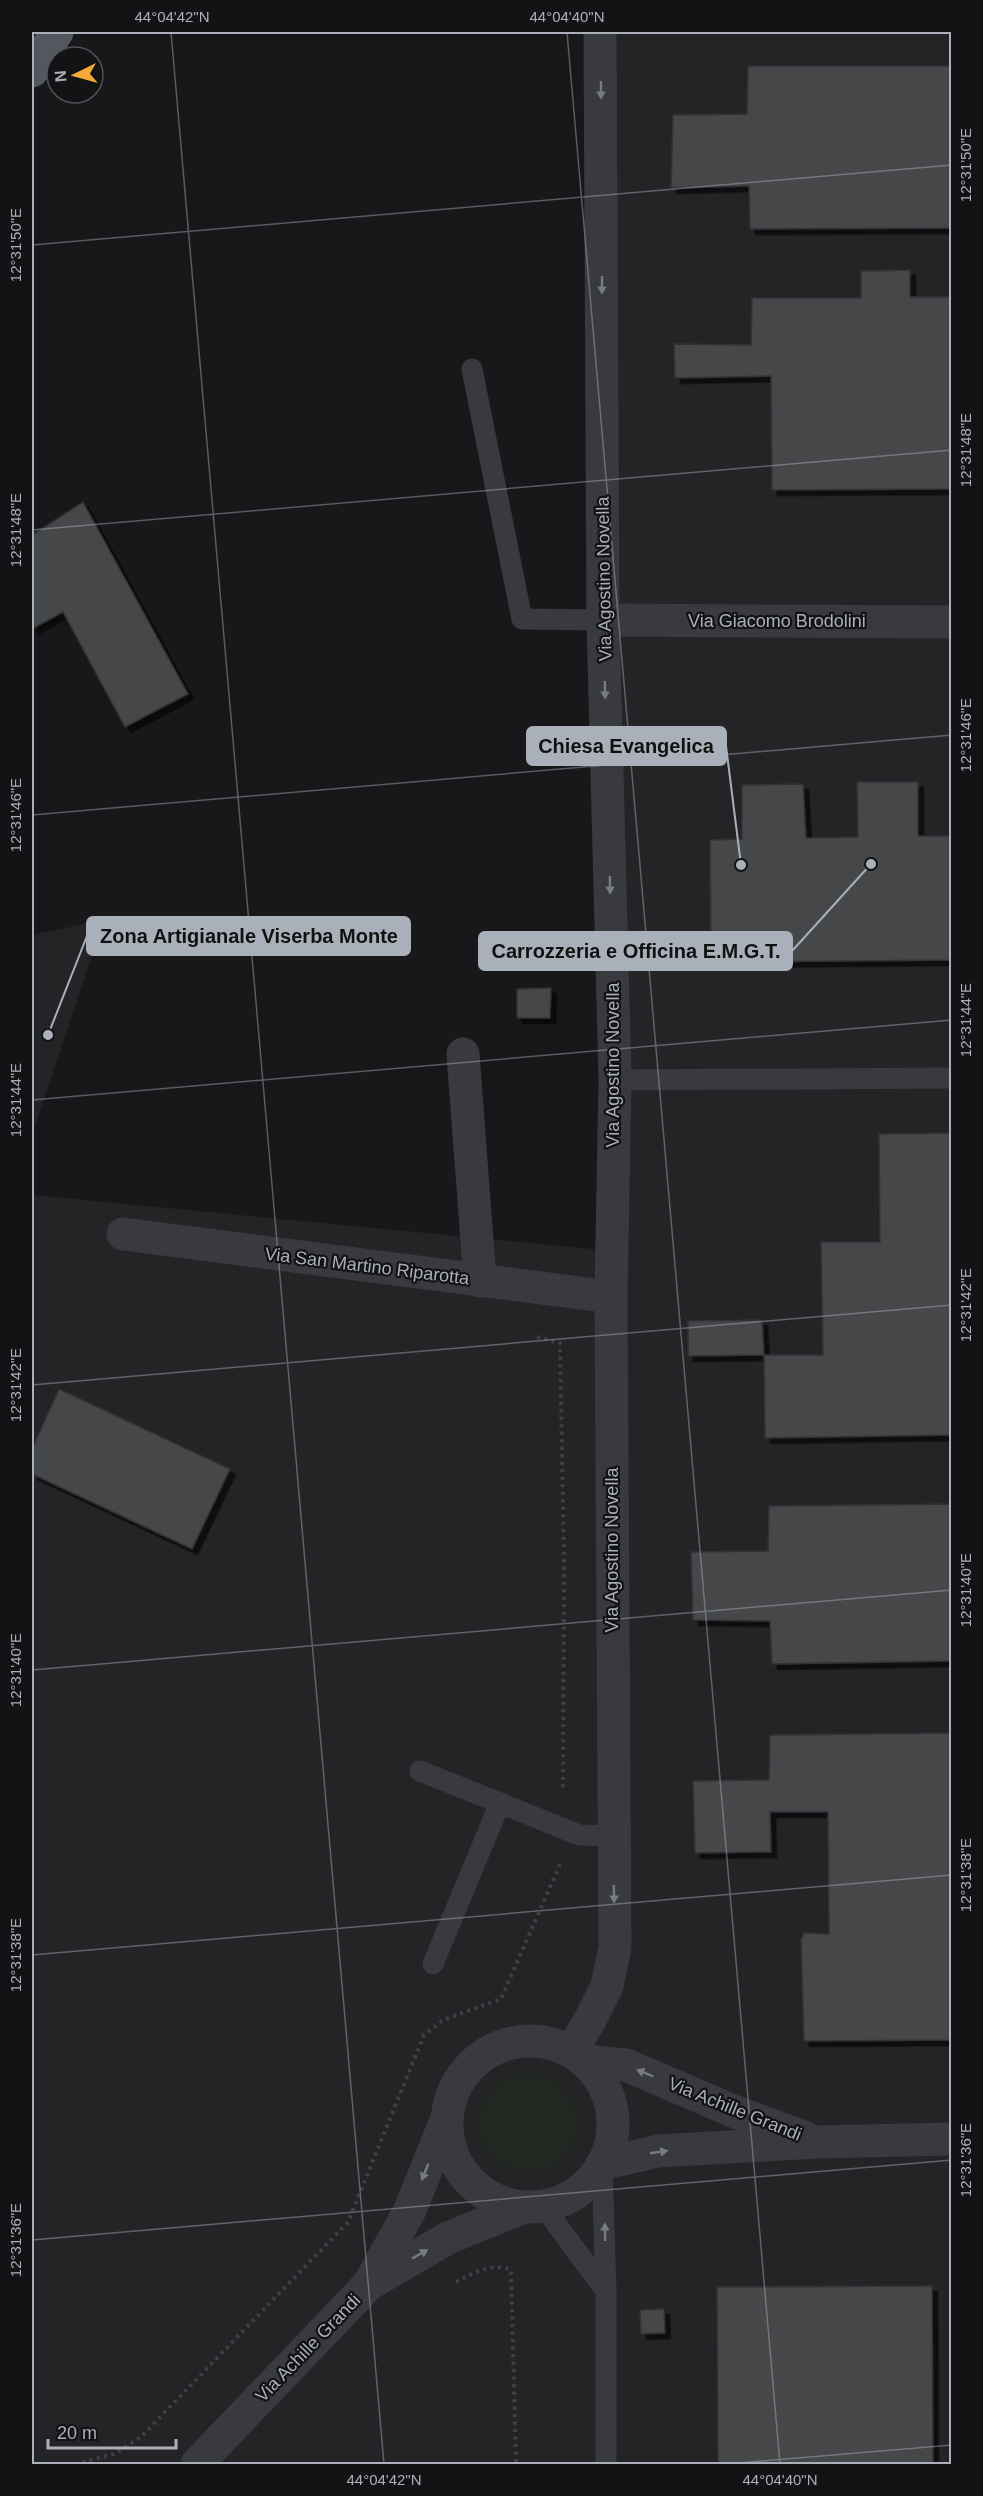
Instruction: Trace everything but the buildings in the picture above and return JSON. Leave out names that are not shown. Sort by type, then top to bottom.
[{"type":"main road","points":[[32,71],[57,32]]},
{"type":"street","name":"Via Agostino Novella","points":[[578,2057],[590,2020],[607,1986],[615,1947],[611,1297],[615,1080],[603,620],[600,32]]},
{"type":"street","name":"Via Giacomo Brodolini","points":[[603,620],[951,622]]},
{"type":"street","points":[[463,1054],[480,1281]]},
{"type":"street","name":"Via San Martino Riparotta","points":[[123,1234],[611,1297]]},
{"type":"street","name":"Via Achille Grandi","points":[[197,2464],[369,2284],[410,2210],[447,2118],[452,2094],[464,2073],[481,2057],[502,2046],[525,2041],[549,2043],[578,2057],[626,2065],[733,2112],[817,2142]]},
{"type":"street","name":"Via Achille Grandi","points":[[369,2284],[448,2238],[534,2207],[567,2198],[587,2184],[602,2164],[610,2144],[613,2121],[609,2099],[599,2079],[578,2057]]},
{"type":"street","name":"Via Achille Grandi","points":[[447,2118],[449,2144],[459,2168],[476,2188],[499,2201],[534,2207]]},
{"type":"street","name":"Via Achille Grandi","points":[[602,2164],[658,2151],[817,2142],[951,2139]]},
{"type":"lane","points":[[472,369],[522,619],[603,620]]},
{"type":"lane","points":[[615,1080],[951,1078]]},
{"type":"lane","points":[[420,1771],[579,1835],[613,1836]]},
{"type":"lane","points":[[433,1964],[500,1803]]},
{"type":"lane","points":[[602,2164],[606,2291],[606,2464]]},
{"type":"lane","points":[[534,2207],[606,2291]]},
{"type":"path","points":[[537,1337],[560,1343],[564,1561],[563,1795]]},
{"type":"path","points":[[75,2464],[114,2454],[141,2437],[348,2222],[424,2035],[443,2020],[501,1999],[563,1859]]},
{"type":"path","points":[[447,2286],[488,2267],[502,2266],[511,2270],[516,2464]]},
{"type":"shaded area","points":[[610,32],[951,32],[951,2464],[32,2464],[32,1195],[603,1250]]},
{"type":"shaded area","points":[[104,920],[32,1135],[32,935]]},
{"type":"shaded area","points":[[528,2074],[547,2078],[563,2088],[573,2104],[577,2123],[573,2142],[563,2158],[547,2168],[528,2172],[509,2168],[493,2158],[483,2142],[479,2123],[483,2104],[493,2088],[509,2078]]},
{"type":"place","name":"Carrozzeria e Officina E.M.G.T.","points":[[871,864]]},
{"type":"place","name":"Chiesa Evangelica","points":[[741,865]]},
{"type":"place","name":"Zona Artigianale Viserba Monte","points":[[48,1035]]}]
